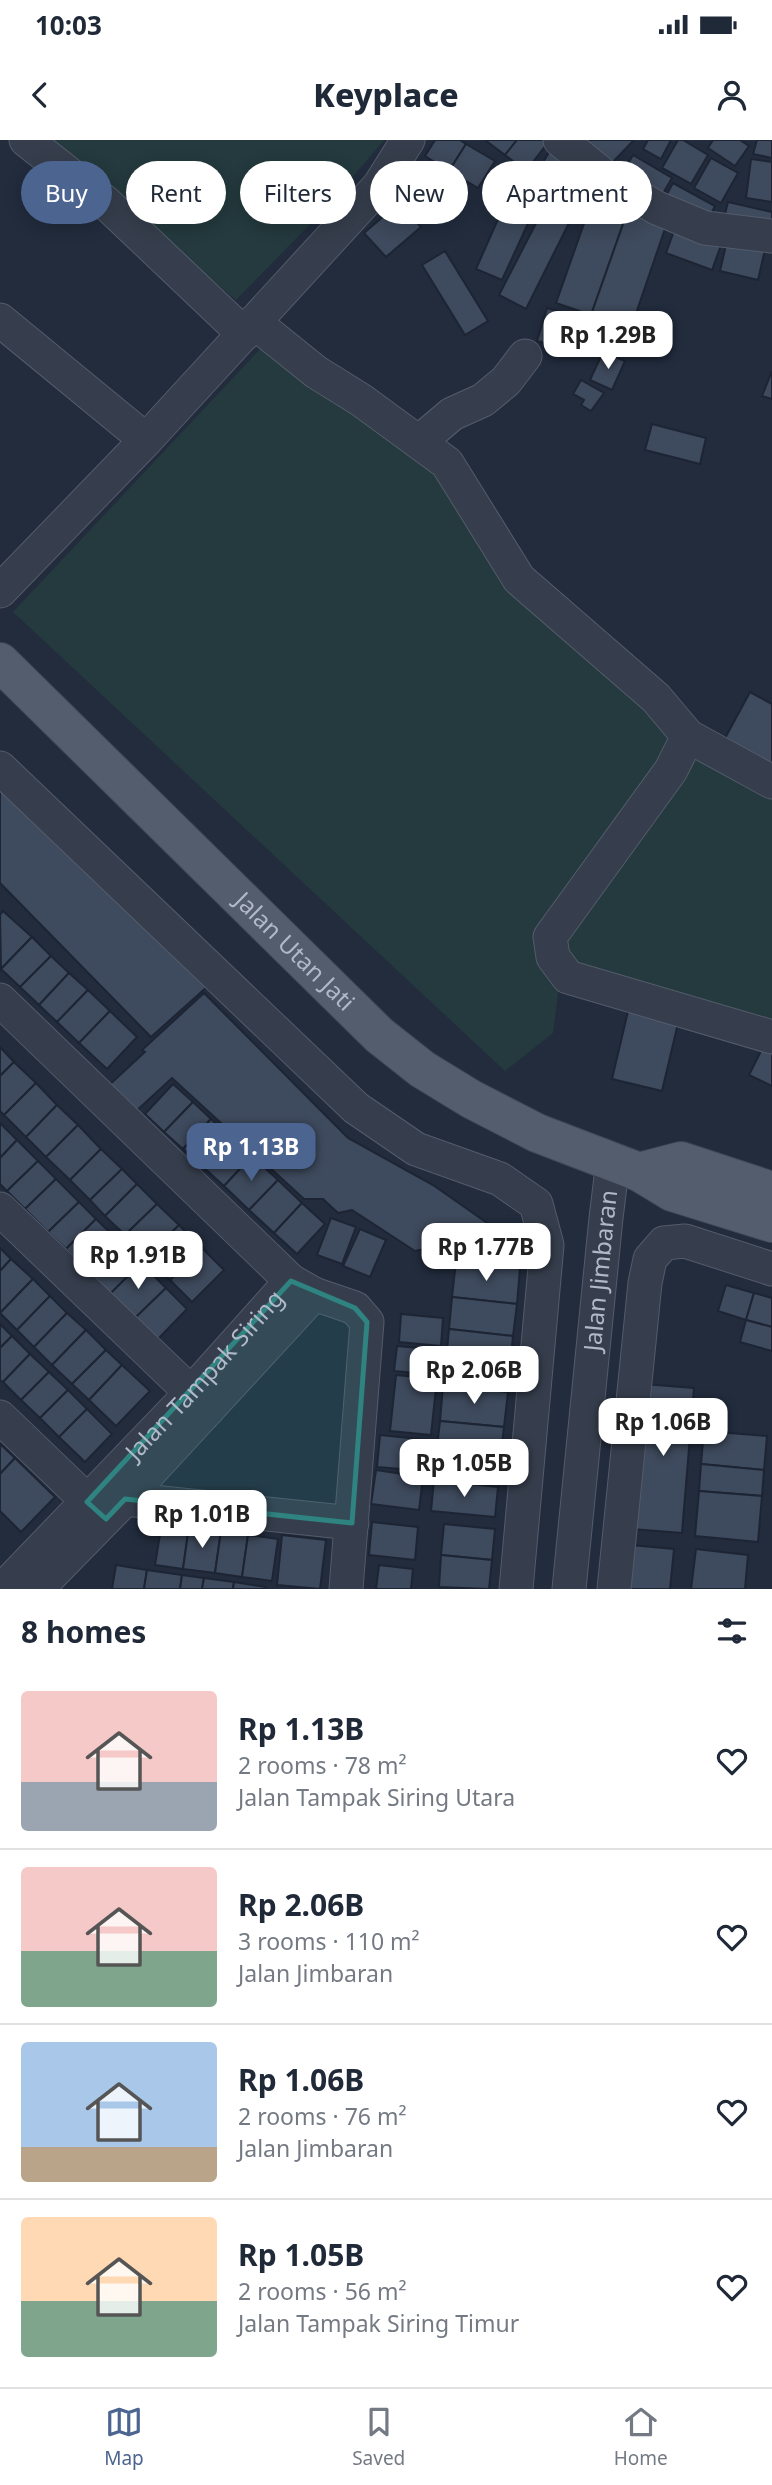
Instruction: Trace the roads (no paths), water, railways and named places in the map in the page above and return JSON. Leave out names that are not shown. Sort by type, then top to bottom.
[{"type":"main road","name":"Jalan Utan Jati","points":[[0,662],[379,1035],[422,1069],[471,1100],[537,1133],[626,1167]]},
{"type":"main road","points":[[626,1167],[681,1161],[765,1196]]},
{"type":"street","points":[[26,140],[106,203],[249,328],[361,400],[447,463],[519,579],[656,698],[688,736],[772,782]]},
{"type":"street","points":[[2,586],[146,440],[379,186],[408,140]]},
{"type":"street","points":[[560,140],[612,182],[657,208],[705,228],[772,236]]},
{"type":"street","points":[[0,320],[146,440]]},
{"type":"street","points":[[420,441],[452,414],[483,400],[506,381],[525,356]]},
{"type":"street","points":[[688,736],[671,770],[550,937],[553,957],[568,977],[772,1037]]},
{"type":"street","points":[[0,768],[356,1108],[416,1149],[500,1179],[536,1203],[547,1245],[516,1589]]},
{"type":"street","points":[[0,1000],[303,1288],[355,1308],[368,1322],[346,1589]]},
{"type":"street","name":"Jalan Jimbaran","points":[[569,1589],[626,1167]]},
{"type":"street","points":[[728,1255],[765,1196]]},
{"type":"street","points":[[0,1209],[199,1401]]},
{"type":"street","points":[[614,1589],[645,1283],[650,1259],[664,1242],[685,1241],[772,1269]]},
{"type":"street","name":"Jalan Tampak Siring","points":[[37,1589],[106,1506],[303,1288]]},
{"type":"street","points":[[0,1417],[106,1506],[352,1523]]},
{"type":"street","name":"Jalan Tampak Siring","points":[[3,1589],[106,1506]]}]
